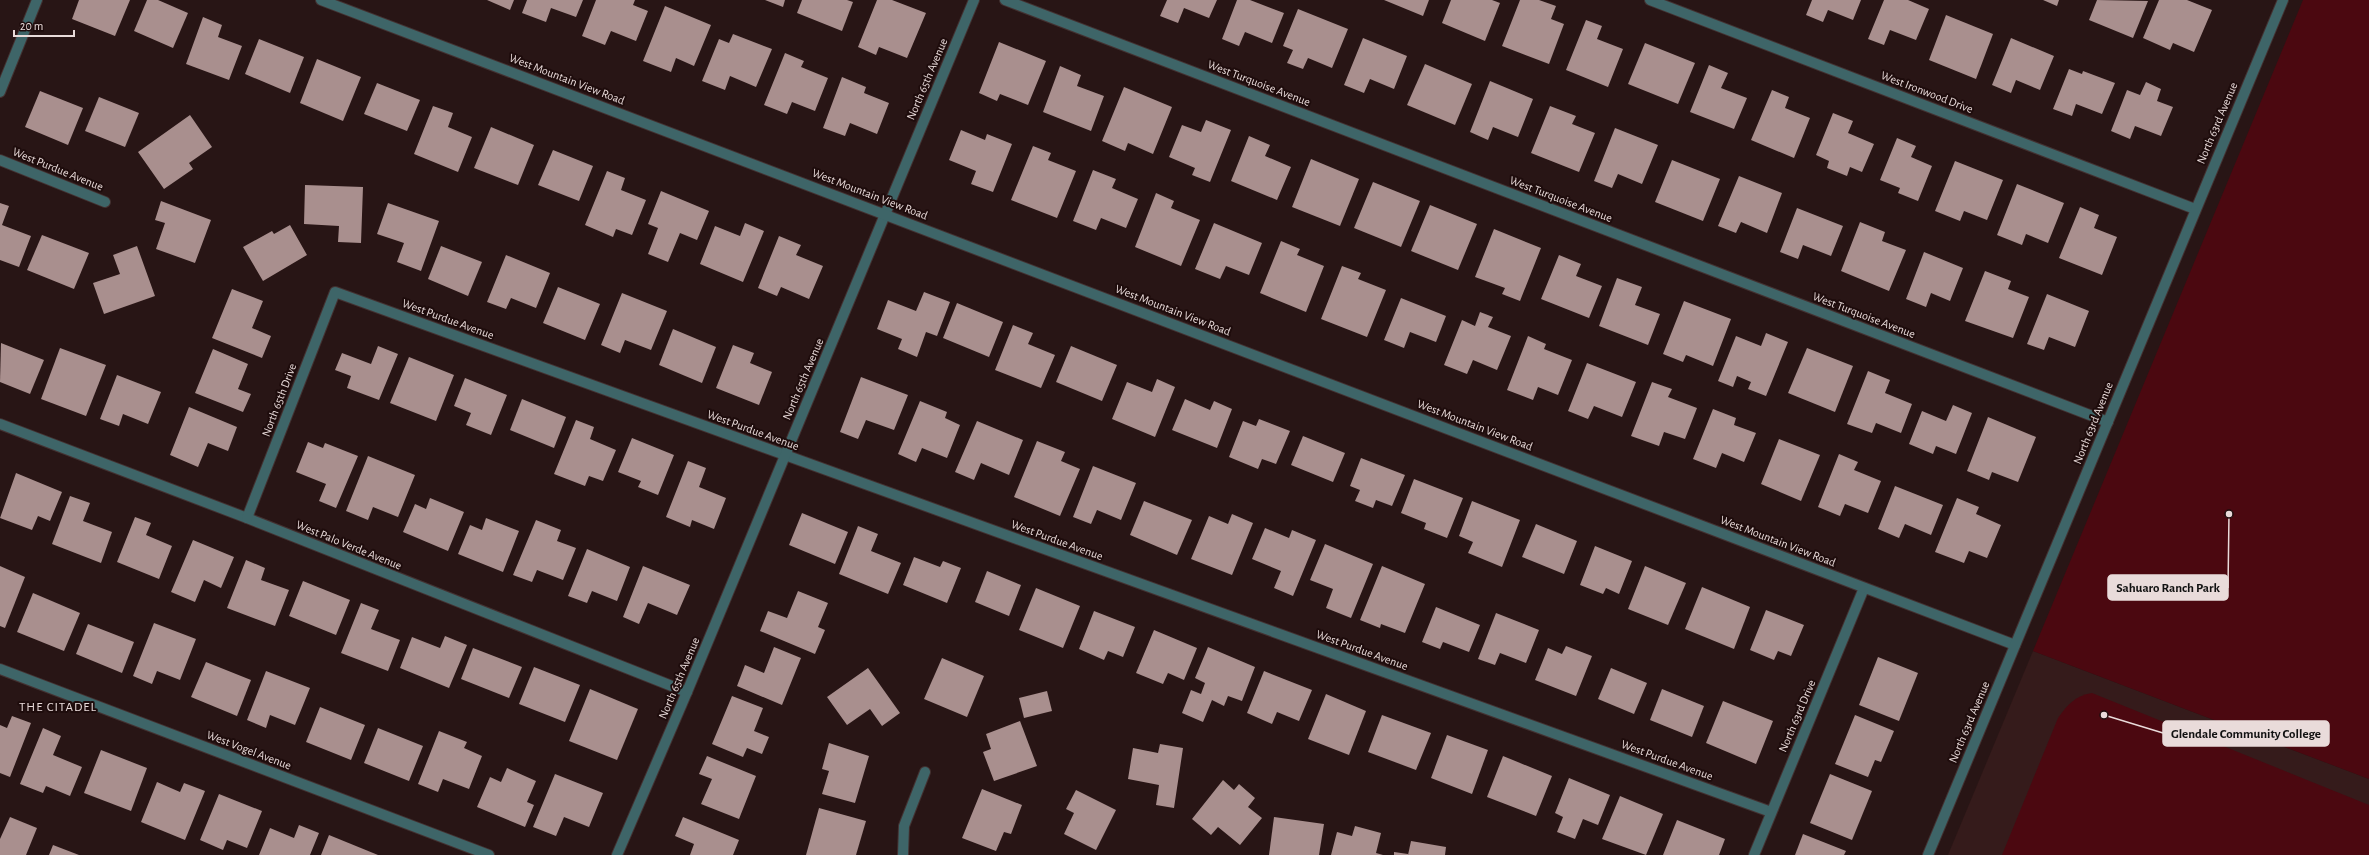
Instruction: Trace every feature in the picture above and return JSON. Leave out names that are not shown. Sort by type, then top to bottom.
[{"type":"street","points":[[0,92],[37,0]]},
{"type":"street","name":"West Mountain View Road","points":[[321,0],[2015,645]]},
{"type":"street","name":"North 65th Avenue","points":[[616,855],[687,692],[974,0]]},
{"type":"street","name":"West Turquoise Avenue","points":[[1005,0],[2108,422]]},
{"type":"street","name":"West Ironwood Drive","points":[[1650,0],[2195,209]]},
{"type":"street","name":"North 63rd Avenue","points":[[1928,855],[2283,0]]},
{"type":"street","name":"West Purdue Avenue","points":[[0,160],[105,202]]},
{"type":"street","name":"West Purdue Avenue","points":[[335,292],[1771,812]]},
{"type":"street","name":"North 65th Drive","points":[[247,518],[335,292]]},
{"type":"street","name":"West Palo Verde Avenue","points":[[0,424],[247,518],[687,692]]},
{"type":"street","name":"North 63rd Drive","points":[[1754,855],[1864,588]]},
{"type":"street","name":"West Vogel Avenue","points":[[0,669],[489,855]]},
{"type":"street","points":[[903,855],[904,826],[925,772]]},
{"type":"shaded area","points":[[2303,0],[2369,0],[2369,779],[2033,651]]},
{"type":"shaded area","points":[[2033,651],[2369,779],[2369,855],[1948,855]]},
{"type":"shaded area","points":[[2092,693],[2369,805],[2369,855],[2002,855],[2058,718],[2072,701],[2086,694]]},
{"type":"building","points":[[79,0],[130,0],[115,36],[72,19]]},
{"type":"building","points":[[147,0],[158,0],[188,13],[173,48],[134,31]]},
{"type":"building","points":[[487,0],[514,0],[510,10]]},
{"type":"building","points":[[527,0],[583,0],[576,17],[551,8],[546,22],[522,13]]},
{"type":"building","points":[[596,0],[635,0],[633,5],[648,11],[636,41],[611,31],[605,45],[582,36]]},
{"type":"building","points":[[765,0],[785,0],[783,7]]},
{"type":"building","points":[[802,0],[847,0],[853,2],[842,31],[797,13]]},
{"type":"building","points":[[877,0],[892,0],[926,13],[907,58],[879,47],[876,55],[858,47]]},
{"type":"building","points":[[1167,0],[1217,0],[1209,18],[1184,8],[1178,23],[1160,16]]},
{"type":"building","points":[[1237,0],[1250,0],[1284,13],[1272,43],[1245,32],[1239,46],[1222,39]]},
{"type":"building","points":[[1384,0],[1429,0],[1423,16]]},
{"type":"building","points":[[1451,0],[1492,0],[1500,3],[1485,41],[1442,23]]},
{"type":"building","points":[[1520,0],[1539,0],[1556,6],[1551,19],[1564,24],[1549,64],[1502,46]]},
{"type":"building","points":[[1812,0],[1861,0],[1853,20],[1828,10],[1823,22],[1806,15]]},
{"type":"building","points":[[1884,0],[1908,0],[1929,9],[1916,40],[1890,30],[1884,45],[1868,39]]},
{"type":"building","points":[[2043,0],[2059,0],[2057,6]]},
{"type":"building","points":[[2097,0],[2148,1],[2133,38],[2089,20]]},
{"type":"building","points":[[2159,0],[2187,0],[2212,10],[2194,52],[2173,43],[2170,50],[2143,38]]},
{"type":"building","points":[[665,6],[711,25],[694,66],[676,58],[671,72],[643,61]]},
{"type":"building","points":[[1298,9],[1348,29],[1332,68],[1308,58],[1303,69],[1287,63],[1293,50],[1283,46]]},
{"type":"building","points":[[1946,15],[1993,34],[1976,79],[1929,60]]},
{"type":"building","points":[[203,17],[222,25],[218,37],[242,46],[229,80],[186,64]]},
{"type":"building","points":[[1586,20],[1602,26],[1597,39],[1623,49],[1608,87],[1566,70]]},
{"type":"building","points":[[733,34],[772,49],[756,87],[730,76],[725,90],[702,81],[719,39],[729,43]]},
{"type":"building","points":[[1363,38],[1407,56],[1394,89],[1370,79],[1364,93],[1344,85]]},
{"type":"building","points":[[2011,38],[2054,56],[2040,90],[2016,80],[2011,93],[1992,85]]},
{"type":"building","points":[[259,39],[304,57],[290,93],[245,74]]},
{"type":"building","points":[[999,42],[1046,61],[1028,105],[1000,94],[997,101],[979,93]]},
{"type":"building","points":[[1645,43],[1695,63],[1678,104],[1628,84]]},
{"type":"building","points":[[785,53],[804,61],[801,67],[828,78],[815,111],[792,102],[787,114],[764,105]]},
{"type":"building","points":[[317,59],[361,77],[343,121],[300,103]]},
{"type":"building","points":[[1425,64],[1472,84],[1455,125],[1407,105]]},
{"type":"building","points":[[1709,65],[1728,73],[1721,88],[1747,98],[1734,129],[1690,112]]},
{"type":"building","points":[[1060,66],[1081,75],[1077,86],[1104,96],[1091,131],[1043,112]]},
{"type":"building","points":[[2069,69],[2082,74],[2083,71],[2115,83],[2102,114],[2076,104],[2072,116],[2053,109]]},
{"type":"building","points":[[842,77],[866,87],[864,93],[889,103],[877,134],[850,123],[845,136],[823,128]]},
{"type":"building","points":[[1490,81],[1533,99],[1518,137],[1493,127],[1488,140],[1470,132]]},
{"type":"building","points":[[2146,82],[2161,89],[2157,101],[2173,107],[2161,136],[2135,126],[2130,139],[2111,131],[2127,90],[2140,95]]},
{"type":"building","points":[[377,83],[420,100],[407,131],[364,114]]},
{"type":"building","points":[[1124,87],[1172,107],[1153,154],[1128,143],[1125,151],[1102,141]]},
{"type":"building","points":[[1772,90],[1789,97],[1785,108],[1810,118],[1794,158],[1751,140]]},
{"type":"building","points":[[40,91],[83,108],[68,145],[25,127]]},
{"type":"building","points":[[99,97],[139,113],[125,147],[85,131]]},
{"type":"building","points":[[433,106],[453,113],[448,127],[472,137],[458,172],[414,154]]},
{"type":"building","points":[[1550,106],[1576,116],[1572,124],[1595,133],[1579,172],[1531,153]]},
{"type":"building","points":[[1833,113],[1853,121],[1848,133],[1874,144],[1862,172],[1850,167],[1847,176],[1827,168],[1829,161],[1816,155]]},
{"type":"building","points":[[190,115],[212,147],[189,163],[193,169],[164,189],[138,152]]},
{"type":"building","points":[[1206,120],[1231,130],[1210,182],[1192,175],[1195,168],[1169,157],[1182,125],[1201,132]]},
{"type":"building","points":[[491,127],[534,145],[518,185],[474,168]]},
{"type":"building","points":[[1615,128],[1658,145],[1642,184],[1618,174],[1612,188],[1594,181]]},
{"type":"building","points":[[961,130],[985,140],[987,134],[1012,144],[993,192],[971,184],[976,171],[949,160]]},
{"type":"building","points":[[1249,136],[1270,145],[1265,156],[1291,167],[1277,200],[1231,181]]},
{"type":"building","points":[[1897,138],[1916,146],[1911,157],[1932,166],[1918,201],[1898,193],[1900,188],[1880,180]]},
{"type":"building","points":[[1033,146],[1051,153],[1048,160],[1076,171],[1057,218],[1011,200]]},
{"type":"building","points":[[553,150],[593,166],[579,201],[538,185]]},
{"type":"building","points":[[1311,159],[1359,179],[1340,226],[1292,207]]},
{"type":"building","points":[[1672,160],[1720,179],[1703,221],[1655,202]]},
{"type":"building","points":[[1955,161],[2003,180],[1987,220],[1964,211],[1960,221],[1935,211]]},
{"type":"building","points":[[1093,170],[1116,179],[1112,188],[1138,199],[1126,228],[1101,218],[1096,230],[1073,221]]},
{"type":"building","points":[[607,171],[625,178],[621,190],[646,200],[632,235],[616,229],[613,237],[585,225]]},
{"type":"building","points":[[1739,176],[1782,193],[1767,233],[1741,222],[1736,233],[1718,226]]},
{"type":"building","points":[[1373,182],[1420,201],[1401,247],[1354,228]]},
{"type":"building","points":[[2017,184],[2064,203],[2048,243],[2026,234],[2022,245],[1997,235]]},
{"type":"building","points":[[305,185],[363,187],[361,243],[338,242],[339,226],[304,224]]},
{"type":"building","points":[[661,191],[709,211],[697,240],[680,233],[668,262],[648,254],[658,228],[648,224]]},
{"type":"building","points":[[1156,193],[1174,201],[1171,208],[1200,220],[1181,266],[1135,247]]},
{"type":"building","points":[[161,201],[211,220],[195,263],[156,249],[165,223],[155,220]]},
{"type":"building","points":[[0,203],[9,206],[2,225],[31,236],[19,267],[0,260]]},
{"type":"building","points":[[388,203],[439,221],[421,271],[397,262],[404,243],[377,234]]},
{"type":"building","points":[[1430,205],[1477,224],[1458,270],[1411,251]]},
{"type":"building","points":[[2080,207],[2099,215],[2094,228],[2117,237],[2102,275],[2059,258]]},
{"type":"building","points":[[1797,208],[1843,226],[1831,256],[1803,245],[1798,259],[1780,252]]},
{"type":"building","points":[[1860,222],[1885,232],[1882,241],[1906,250],[1889,291],[1841,271]]},
{"type":"building","points":[[745,223],[764,231],[743,282],[700,264],[715,226],[740,236]]},
{"type":"building","points":[[1214,223],[1262,243],[1249,275],[1226,266],[1220,279],[1195,269]]},
{"type":"building","points":[[290,225],[307,255],[263,281],[243,247],[272,231],[274,234]]},
{"type":"building","points":[[1494,229],[1541,248],[1520,301],[1502,294],[1505,288],[1475,277]]},
{"type":"building","points":[[42,235],[89,253],[74,289],[27,270]]},
{"type":"building","points":[[779,236],[801,245],[796,255],[823,266],[809,299],[781,287],[777,296],[758,288]]},
{"type":"building","points":[[1281,241],[1300,249],[1297,255],[1324,266],[1306,312],[1260,293]]},
{"type":"building","points":[[137,246],[155,296],[104,314],[93,283],[120,274],[113,255]]},
{"type":"building","points":[[441,246],[482,262],[468,296],[428,279]]},
{"type":"building","points":[[1924,252],[1963,268],[1950,301],[1931,293],[1926,307],[1906,299]]},
{"type":"building","points":[[506,255],[550,273],[536,308],[511,298],[506,309],[487,302]]},
{"type":"building","points":[[1559,255],[1581,264],[1576,276],[1602,286],[1589,318],[1541,299]]},
{"type":"building","points":[[1342,266],[1361,273],[1358,279],[1386,290],[1367,337],[1321,319]]},
{"type":"building","points":[[1985,271],[2011,281],[2008,289],[2029,297],[2013,338],[1965,321]]},
{"type":"building","points":[[1617,278],[1642,287],[1635,305],[1660,314],[1648,345],[1599,326]]},
{"type":"building","points":[[558,287],[600,304],[585,340],[543,323]]},
{"type":"building","points":[[232,289],[263,301],[252,328],[271,336],[262,358],[212,338]]},
{"type":"building","points":[[924,292],[950,302],[937,336],[926,332],[917,357],[898,349],[902,339],[877,329],[888,300],[916,311]]},
{"type":"building","points":[[622,293],[667,311],[651,350],[625,340],[620,353],[601,345]]},
{"type":"building","points":[[2047,294],[2089,311],[2075,347],[2049,337],[2044,350],[2027,344]]},
{"type":"building","points":[[1401,298],[1446,316],[1436,342],[1410,332],[1404,348],[1384,340]]},
{"type":"building","points":[[1684,301],[1731,319],[1713,366],[1686,355],[1683,362],[1663,354]]},
{"type":"building","points":[[957,303],[1003,322],[989,357],[943,338]]},
{"type":"building","points":[[1480,312],[1493,317],[1488,327],[1511,336],[1497,370],[1473,360],[1467,374],[1444,365],[1462,320],[1475,326]]},
{"type":"building","points":[[1013,325],[1033,333],[1028,344],[1055,355],[1041,388],[995,370]]},
{"type":"building","points":[[673,329],[716,347],[702,383],[659,365]]},
{"type":"building","points":[[1766,333],[1788,342],[1766,396],[1748,389],[1751,382],[1737,376],[1733,387],[1718,381],[1736,336],[1761,346]]},
{"type":"building","points":[[1528,336],[1546,344],[1544,349],[1572,360],[1558,395],[1538,387],[1533,400],[1507,390]]},
{"type":"building","points":[[1,343],[44,360],[30,394],[0,382]]},
{"type":"building","points":[[733,345],[754,353],[750,363],[772,372],[759,405],[716,388]]},
{"type":"building","points":[[378,346],[398,354],[379,400],[347,388],[351,376],[335,370],[342,353],[371,364]]},
{"type":"building","points":[[1071,346],[1117,365],[1102,401],[1056,382]]},
{"type":"building","points":[[60,348],[106,365],[86,416],[41,399]]},
{"type":"building","points":[[1807,348],[1853,366],[1835,412],[1788,393]]},
{"type":"building","points":[[213,349],[248,364],[238,389],[251,394],[243,412],[195,393]]},
{"type":"building","points":[[409,357],[454,375],[436,421],[390,403]]},
{"type":"building","points":[[1587,363],[1636,382],[1622,417],[1594,406],[1588,419],[1568,411]]},
{"type":"building","points":[[1868,371],[1890,380],[1885,393],[1912,404],[1901,433],[1876,423],[1872,433],[1847,424]]},
{"type":"building","points":[[117,375],[161,392],[148,424],[123,414],[119,426],[100,419]]},
{"type":"building","points":[[861,377],[908,395],[894,430],[866,420],[858,439],[840,432]]},
{"type":"building","points":[[465,378],[507,395],[491,435],[466,425],[471,413],[454,406]]},
{"type":"building","points":[[1157,379],[1175,387],[1155,437],[1112,419],[1127,382],[1152,392]]},
{"type":"building","points":[[1652,382],[1672,389],[1668,397],[1697,408],[1685,439],[1664,432],[1659,446],[1631,436]]},
{"type":"building","points":[[522,399],[566,417],[554,448],[510,430]]},
{"type":"building","points":[[1185,399],[1210,410],[1214,401],[1232,409],[1217,448],[1172,430]]},
{"type":"building","points":[[920,401],[947,412],[945,418],[960,425],[947,458],[922,448],[916,462],[898,454]]},
{"type":"building","points":[[1953,405],[1972,413],[1956,454],[1936,446],[1933,454],[1909,444],[1922,411],[1946,421]]},
{"type":"building","points":[[189,407],[237,427],[228,451],[208,443],[198,467],[170,455]]},
{"type":"building","points":[[1713,409],[1736,418],[1734,425],[1756,433],[1744,462],[1722,453],[1716,468],[1693,459]]},
{"type":"building","points":[[1988,417],[2036,437],[2018,482],[1992,472],[1989,480],[1967,471]]},
{"type":"building","points":[[1259,419],[1290,431],[1276,464],[1262,459],[1258,469],[1229,457],[1243,421],[1256,426]]},
{"type":"building","points":[[576,420],[594,427],[590,439],[616,450],[603,481],[589,476],[585,486],[554,474]]},
{"type":"building","points":[[977,421],[1023,440],[1009,475],[981,463],[974,480],[955,472]]},
{"type":"building","points":[[1303,436],[1345,453],[1333,482],[1291,465]]},
{"type":"building","points":[[632,438],[674,455],[658,495],[638,487],[641,481],[618,472]]},
{"type":"building","points":[[1779,439],[1820,455],[1801,501],[1761,484]]},
{"type":"building","points":[[1037,441],[1065,452],[1061,461],[1080,469],[1060,516],[1014,497]]},
{"type":"building","points":[[308,442],[323,448],[325,443],[358,456],[336,508],[319,501],[326,484],[296,472]]},
{"type":"building","points":[[1839,454],[1858,462],[1854,470],[1881,481],[1868,513],[1845,504],[1840,516],[1818,507]]},
{"type":"building","points":[[368,456],[415,475],[398,517],[373,507],[368,520],[346,511]]},
{"type":"building","points":[[1361,458],[1405,475],[1392,506],[1376,500],[1373,508],[1355,501],[1360,490],[1350,486]]},
{"type":"building","points":[[688,461],[706,468],[699,487],[726,498],[714,529],[692,520],[690,527],[666,517]]},
{"type":"building","points":[[1093,466],[1136,483],[1121,520],[1097,510],[1091,524],[1073,517]]},
{"type":"building","points":[[16,473],[62,492],[50,521],[38,516],[32,530],[0,518]]},
{"type":"building","points":[[1414,479],[1463,498],[1447,538],[1424,529],[1426,523],[1401,513]]},
{"type":"building","points":[[1895,486],[1943,505],[1931,535],[1905,524],[1899,538],[1878,529]]},
{"type":"building","points":[[70,496],[90,503],[83,521],[112,532],[101,563],[52,544]]},
{"type":"building","points":[[430,498],[464,512],[448,551],[403,532],[415,504],[426,509]]},
{"type":"building","points":[[1957,498],[1979,507],[1976,514],[2001,525],[1987,558],[1969,551],[1964,563],[1935,552]]},
{"type":"building","points":[[1144,501],[1192,520],[1177,555],[1130,535]]},
{"type":"building","points":[[1472,501],[1520,520],[1502,567],[1468,553],[1473,542],[1459,536]]},
{"type":"building","points":[[802,513],[848,532],[835,564],[789,545]]},
{"type":"building","points":[[1232,514],[1253,523],[1232,575],[1191,559],[1209,516],[1228,524]]},
{"type":"building","points":[[135,517],[151,523],[146,535],[172,546],[159,579],[117,562]]},
{"type":"building","points":[[486,518],[519,531],[503,572],[458,554],[470,525],[482,530]]},
{"type":"building","points":[[536,520],[561,530],[557,541],[576,548],[563,580],[537,570],[532,582],[513,575]]},
{"type":"building","points":[[1536,524],[1577,541],[1564,574],[1522,557]]},
{"type":"building","points":[[858,526],[878,534],[871,551],[901,563],[888,594],[839,574]]},
{"type":"building","points":[[1265,528],[1289,538],[1292,530],[1316,540],[1293,596],[1274,588],[1281,571],[1252,559]]},
{"type":"building","points":[[193,540],[234,557],[221,588],[204,580],[195,602],[171,592]]},
{"type":"building","points":[[1325,544],[1373,564],[1351,618],[1326,608],[1333,589],[1310,580]]},
{"type":"building","points":[[1595,546],[1632,561],[1619,594],[1606,588],[1603,594],[1580,585]]},
{"type":"building","points":[[587,549],[630,567],[617,601],[592,591],[587,603],[568,596]]},
{"type":"building","points":[[914,557],[940,567],[943,561],[961,568],[947,603],[903,585]]},
{"type":"building","points":[[246,560],[265,568],[261,580],[289,590],[275,626],[227,608]]},
{"type":"building","points":[[0,566],[25,577],[5,628],[0,626]]},
{"type":"building","points":[[643,566],[690,585],[677,615],[648,603],[639,624],[623,617]]},
{"type":"building","points":[[1382,566],[1425,584],[1405,633],[1381,624],[1380,628],[1360,620]]},
{"type":"building","points":[[1645,566],[1686,583],[1668,625],[1628,609]]},
{"type":"building","points":[[987,571],[1021,585],[1009,616],[975,602]]},
{"type":"building","points":[[303,581],[350,600],[336,635],[289,616]]},
{"type":"building","points":[[1702,587],[1750,607],[1734,649],[1685,629]]},
{"type":"building","points":[[1036,588],[1080,606],[1063,648],[1019,630]]},
{"type":"building","points":[[798,591],[828,603],[818,627],[825,630],[815,654],[760,631],[768,611],[787,618]]},
{"type":"building","points":[[33,593],[80,613],[64,651],[17,632]]},
{"type":"building","points":[[361,603],[379,610],[371,629],[400,640],[388,671],[341,653]]},
{"type":"building","points":[[1436,607],[1480,625],[1469,652],[1443,642],[1440,649],[1422,642]]},
{"type":"building","points":[[1766,610],[1804,625],[1791,656],[1778,651],[1774,660],[1750,650]]},
{"type":"building","points":[[1094,611],[1135,627],[1123,657],[1108,651],[1104,660],[1079,649]]},
{"type":"building","points":[[1496,613],[1539,630],[1526,663],[1500,653],[1495,665],[1478,659]]},
{"type":"building","points":[[154,623],[196,639],[180,680],[157,671],[152,684],[133,676]]},
{"type":"building","points":[[88,624],[134,642],[122,673],[76,654]]},
{"type":"building","points":[[1154,630],[1197,648],[1184,680],[1168,673],[1163,684],[1136,673]]},
{"type":"building","points":[[445,636],[467,645],[449,688],[400,668],[412,637],[440,648]]},
{"type":"building","points":[[1566,646],[1592,656],[1576,696],[1535,680],[1548,648],[1562,654]]},
{"type":"building","points":[[774,647],[801,658],[782,705],[737,686],[745,665],[764,673]]},
{"type":"building","points":[[1208,647],[1255,667],[1242,701],[1228,696],[1224,706],[1212,700],[1203,722],[1182,713],[1191,690],[1201,694],[1205,683],[1195,678]]},
{"type":"building","points":[[473,648],[522,667],[509,698],[461,679]]},
{"type":"building","points":[[1878,657],[1918,673],[1899,721],[1859,705]]},
{"type":"building","points":[[942,658],[984,676],[967,717],[924,699]]},
{"type":"building","points":[[206,662],[251,680],[237,716],[191,697]]},
{"type":"building","points":[[534,667],[580,685],[565,722],[519,704]]},
{"type":"building","points":[[868,668],[900,713],[882,726],[870,709],[847,725],[827,697]]},
{"type":"building","points":[[1611,668],[1647,683],[1634,714],[1598,699]]},
{"type":"building","points":[[266,671],[310,688],[295,725],[270,715],[266,728],[247,720]]},
{"type":"building","points":[[1264,671],[1312,690],[1299,721],[1277,712],[1272,724],[1247,713]]},
{"type":"building","points":[[590,689],[638,709],[617,760],[569,741]]},
{"type":"building","points":[[1662,689],[1704,706],[1692,737],[1650,720]]},
{"type":"building","points":[[1047,691],[1052,711],[1024,718],[1019,698]]},
{"type":"building","points":[[1326,694],[1366,711],[1349,755],[1308,739]]},
{"type":"building","points":[[732,696],[763,708],[754,731],[769,737],[762,754],[747,748],[743,757],[712,744]]},
{"type":"building","points":[[1723,701],[1773,721],[1756,764],[1706,743]]},
{"type":"building","points":[[320,707],[365,725],[351,760],[306,742]]},
{"type":"building","points":[[1382,715],[1431,733],[1416,770],[1368,752]]},
{"type":"building","points":[[1855,715],[1894,731],[1881,762],[1875,760],[1868,777],[1835,764]]},
{"type":"building","points":[[12,716],[31,723],[10,777],[0,773],[0,725],[7,728]]},
{"type":"building","points":[[1020,721],[1037,766],[994,781],[983,752],[991,749],[986,734]]},
{"type":"building","points":[[43,728],[61,736],[53,755],[82,767],[70,796],[46,786],[43,793],[20,784]]},
{"type":"building","points":[[378,728],[423,746],[409,781],[364,763]]},
{"type":"building","points":[[439,731],[467,742],[464,748],[482,756],[469,789],[443,779],[438,792],[418,784]]},
{"type":"building","points":[[1447,735],[1488,750],[1472,794],[1431,778]]},
{"type":"building","points":[[829,743],[869,756],[855,803],[822,794],[829,771],[822,769]]},
{"type":"building","points":[[1160,744],[1183,748],[1174,808],[1156,805],[1159,785],[1128,779],[1133,748],[1158,753]]},
{"type":"building","points":[[101,750],[147,768],[131,811],[84,793]]},
{"type":"building","points":[[707,756],[756,776],[739,819],[701,804],[712,779],[699,774]]},
{"type":"building","points":[[1503,756],[1552,776],[1536,816],[1487,797]]},
{"type":"building","points":[[507,768],[536,781],[527,802],[534,805],[525,827],[477,807],[490,777],[501,782]]},
{"type":"building","points":[[555,774],[603,793],[589,827],[564,817],[556,836],[533,827]]},
{"type":"building","points":[[1830,774],[1872,791],[1852,840],[1810,823]]},
{"type":"building","points":[[1569,778],[1610,795],[1598,825],[1583,819],[1575,839],[1557,832],[1563,817],[1555,813]]},
{"type":"building","points":[[1223,780],[1234,790],[1239,784],[1255,798],[1248,807],[1262,818],[1240,845],[1218,827],[1211,835],[1192,819]]},
{"type":"building","points":[[157,782],[180,792],[184,783],[205,791],[185,840],[141,822]]},
{"type":"building","points":[[982,789],[1022,805],[1011,834],[1004,832],[996,851],[962,838]]},
{"type":"building","points":[[1076,790],[1116,810],[1096,850],[1064,834],[1074,813],[1066,809]]},
{"type":"building","points":[[219,794],[262,811],[247,848],[227,840],[223,850],[200,840]]},
{"type":"building","points":[[1620,796],[1663,814],[1646,855],[1602,839]]},
{"type":"building","points":[[819,808],[866,821],[856,855],[806,855]]},
{"type":"building","points":[[10,817],[37,828],[26,855],[0,855],[0,839]]},
{"type":"building","points":[[683,817],[739,840],[733,855],[690,855],[694,844],[675,836]]},
{"type":"building","points":[[1274,817],[1324,824],[1319,855],[1269,855]]},
{"type":"building","points":[[1677,820],[1725,839],[1719,855],[1663,855]]},
{"type":"building","points":[[299,825],[319,833],[310,855],[259,855],[270,828],[294,838]]},
{"type":"building","points":[[1355,826],[1381,833],[1376,853],[1383,855],[1331,855],[1337,832],[1352,836]]},
{"type":"building","points":[[1803,834],[1846,851],[1844,855],[1795,855]]},
{"type":"building","points":[[329,835],[378,855],[321,855]]},
{"type":"building","points":[[1411,841],[1446,847],[1445,855],[1408,855]]},
{"type":"building","points":[[53,845],[79,855],[49,855]]},
{"type":"building","points":[[1394,852],[1408,854],[1408,855],[1394,855]]},
{"type":"place","name":"Sahuaro Ranch Park","points":[[2229,514]]},
{"type":"place","name":"Glendale Community College","points":[[2104,715]]},
{"type":"district","name":"THE CITADEL","points":[[58,707]]}]
